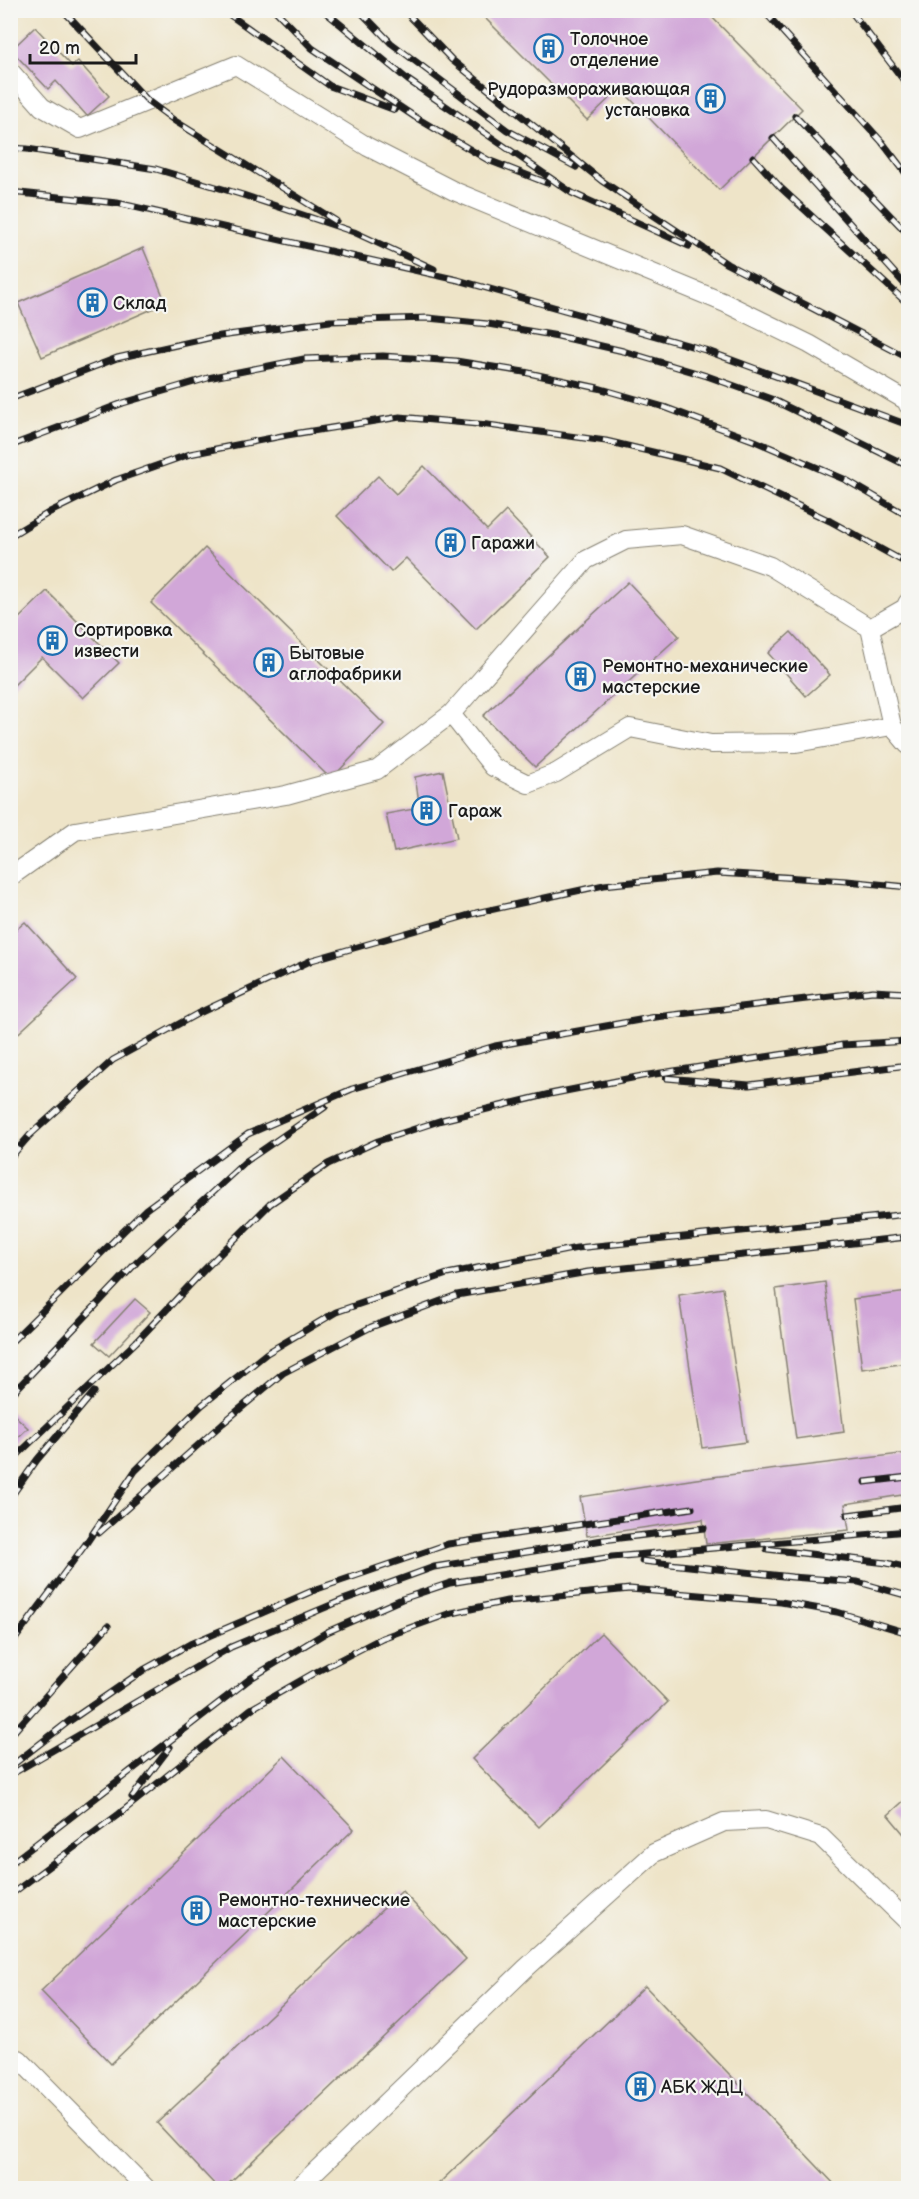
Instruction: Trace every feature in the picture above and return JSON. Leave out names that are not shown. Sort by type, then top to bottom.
[{"type":"lane","points":[[10,71],[42,107],[80,129],[236,65],[368,147],[454,191],[725,303],[809,344],[907,401],[909,405]]},
{"type":"lane","points":[[10,877],[75,831],[286,795],[377,770],[451,714],[586,560],[626,540],[682,535],[770,566],[870,628],[892,726],[909,745]]},
{"type":"lane","points":[[870,628],[905,608],[909,603]]},
{"type":"lane","points":[[451,714],[493,767],[528,784],[556,773],[630,728],[711,744],[796,743],[892,726]]},
{"type":"lane","points":[[298,2188],[525,1969],[654,1853],[724,1822],[766,1820],[821,1837],[909,1922]]},
{"type":"lane","points":[[10,2068],[19,2059],[146,2188]]},
{"type":"building","name":"Рудоразмораживающая установка","points":[[477,10],[705,10],[802,109],[719,190],[620,88],[587,120]]},
{"type":"building","points":[[35,27],[72,66],[78,61],[109,96],[87,116],[56,81],[48,89],[11,50]]},
{"type":"building","name":"Склад","points":[[143,248],[166,303],[42,357],[18,303]]},
{"type":"building","name":"Гаражи","points":[[424,466],[487,530],[506,511],[550,557],[476,629],[406,558],[391,572],[337,516],[378,476],[396,494]]},
{"type":"building","name":"Бытовые аглофабрики","points":[[205,548],[384,724],[331,779],[151,603]]},
{"type":"building","name":"Ремонтно-механические мастерские","points":[[628,582],[679,636],[535,767],[483,716]]},
{"type":"building","name":"Сортировка извести","points":[[47,591],[119,663],[83,698],[42,657],[10,689],[10,618],[15,622]]},
{"type":"building","points":[[791,632],[830,675],[806,696],[768,653]]},
{"type":"building","name":"Гараж","points":[[443,771],[457,838],[394,852],[386,814],[420,808],[415,777]]},
{"type":"building","points":[[25,922],[77,979],[10,1041],[10,935]]},
{"type":"building","points":[[825,1282],[844,1432],[796,1439],[776,1289]]},
{"type":"building","points":[[723,1288],[746,1442],[702,1448],[679,1295]]},
{"type":"building","points":[[908,1292],[908,1363],[862,1369],[853,1299]]},
{"type":"building","points":[[135,1299],[150,1312],[109,1356],[94,1343]]},
{"type":"building","points":[[10,1411],[28,1428],[10,1445]]},
{"type":"building","points":[[908,1453],[908,1494],[845,1504],[849,1530],[706,1544],[703,1519],[587,1536],[580,1497],[696,1479]]},
{"type":"building","points":[[601,1633],[668,1702],[539,1827],[472,1759]]},
{"type":"building","name":"Ремонтно-технические мастерские","points":[[284,1756],[354,1829],[111,2064],[41,1991]]},
{"type":"building","points":[[908,1797],[908,1839],[888,1815]]},
{"type":"building","points":[[402,1891],[466,1959],[224,2188],[218,2188],[157,2123]]},
{"type":"building","name":"АБК ЖДЦ","points":[[645,1986],[838,2188],[434,2188]]},
{"type":"railway","points":[[63,10],[148,101],[175,121],[336,221]]},
{"type":"railway","points":[[223,10],[330,86],[395,110]]},
{"type":"railway","points":[[275,10],[312,48],[415,117],[488,160],[547,183]]},
{"type":"railway","points":[[323,10],[408,80],[572,193],[689,246]]},
{"type":"railway","points":[[359,10],[391,43],[507,130],[576,167]]},
{"type":"railway","points":[[404,10],[452,60],[602,181],[727,264],[908,358]]},
{"type":"railway","points":[[763,10],[882,142],[908,176]]},
{"type":"railway","points":[[850,10],[908,86]]},
{"type":"railway","points":[[795,116],[908,234]]},
{"type":"railway","points":[[773,138],[908,288]]},
{"type":"railway","points":[[10,148],[156,169],[354,232],[434,269]]},
{"type":"railway","points":[[753,157],[781,188],[908,304]]},
{"type":"railway","points":[[10,192],[117,203],[458,280],[705,350],[908,425]]},
{"type":"railway","points":[[10,399],[117,358],[213,337],[330,321],[428,318],[488,324],[558,336],[623,351],[707,376],[771,399],[908,466]]},
{"type":"railway","points":[[10,446],[123,403],[208,378],[304,359],[383,356],[456,361],[524,372],[598,388],[664,407],[755,441],[846,480],[908,516]]},
{"type":"railway","points":[[10,536],[50,512],[116,480],[190,454],[287,435],[400,417],[488,425],[606,441],[720,468],[830,521],[908,564]]},
{"type":"railway","points":[[10,1158],[30,1135],[113,1060],[197,1014],[312,960],[476,913],[604,885],[717,873],[908,887]]},
{"type":"railway","points":[[10,1343],[146,1209],[248,1134],[352,1089],[495,1046],[656,1017],[873,991],[908,993]]},
{"type":"railway","points":[[10,1462],[136,1342],[270,1204],[328,1164],[378,1141],[442,1120],[550,1094],[642,1076],[843,1045],[908,1041]]},
{"type":"railway","points":[[666,1078],[749,1085],[908,1065]]},
{"type":"railway","points":[[10,1396],[137,1262],[245,1162],[325,1107]]},
{"type":"railway","points":[[10,1646],[85,1545],[135,1471],[202,1405],[267,1353],[336,1312],[447,1274],[577,1248],[908,1214]]},
{"type":"railway","points":[[99,1533],[283,1373],[371,1327],[457,1295],[588,1272],[908,1237]]},
{"type":"railway","points":[[10,1498],[37,1460],[94,1392]]},
{"type":"railway","points":[[865,1482],[908,1477]]},
{"type":"railway","points":[[847,1515],[908,1507]]},
{"type":"railway","points":[[10,1767],[68,1722],[145,1669],[190,1644],[317,1589],[448,1544],[692,1508]]},
{"type":"railway","points":[[10,1775],[231,1647],[343,1600],[434,1567],[603,1540],[704,1528]]},
{"type":"railway","points":[[10,1864],[251,1678],[327,1632],[402,1599],[450,1583],[612,1557],[908,1531]]},
{"type":"railway","points":[[767,1549],[887,1563],[908,1568]]},
{"type":"railway","points":[[642,1561],[858,1582],[908,1596]]},
{"type":"railway","points":[[10,1895],[119,1814],[251,1709],[382,1638],[448,1614],[507,1601],[630,1589],[781,1602],[837,1612],[908,1633]]},
{"type":"railway","points":[[10,1736],[108,1626]]},
{"type":"railway","points":[[132,1797],[170,1747]]},
{"type":"place","name":"Толочное отделение","points":[[549,49]]},
{"type":"place","name":"Рудоразмораживающая установка","points":[[711,99]]},
{"type":"place","name":"Склад","points":[[92,303]]},
{"type":"place","name":"Гаражи","points":[[450,543]]},
{"type":"place","name":"Сортировка извести","points":[[53,640]]},
{"type":"place","name":"Бытовые аглофабрики","points":[[268,663]]},
{"type":"place","name":"Ремонтно-механические мастерские","points":[[581,676]]},
{"type":"place","name":"Гараж","points":[[427,811]]},
{"type":"place","name":"Ремонтно-технические мастерские","points":[[197,1910]]},
{"type":"place","name":"АБК ЖДЦ","points":[[640,2087]]}]
